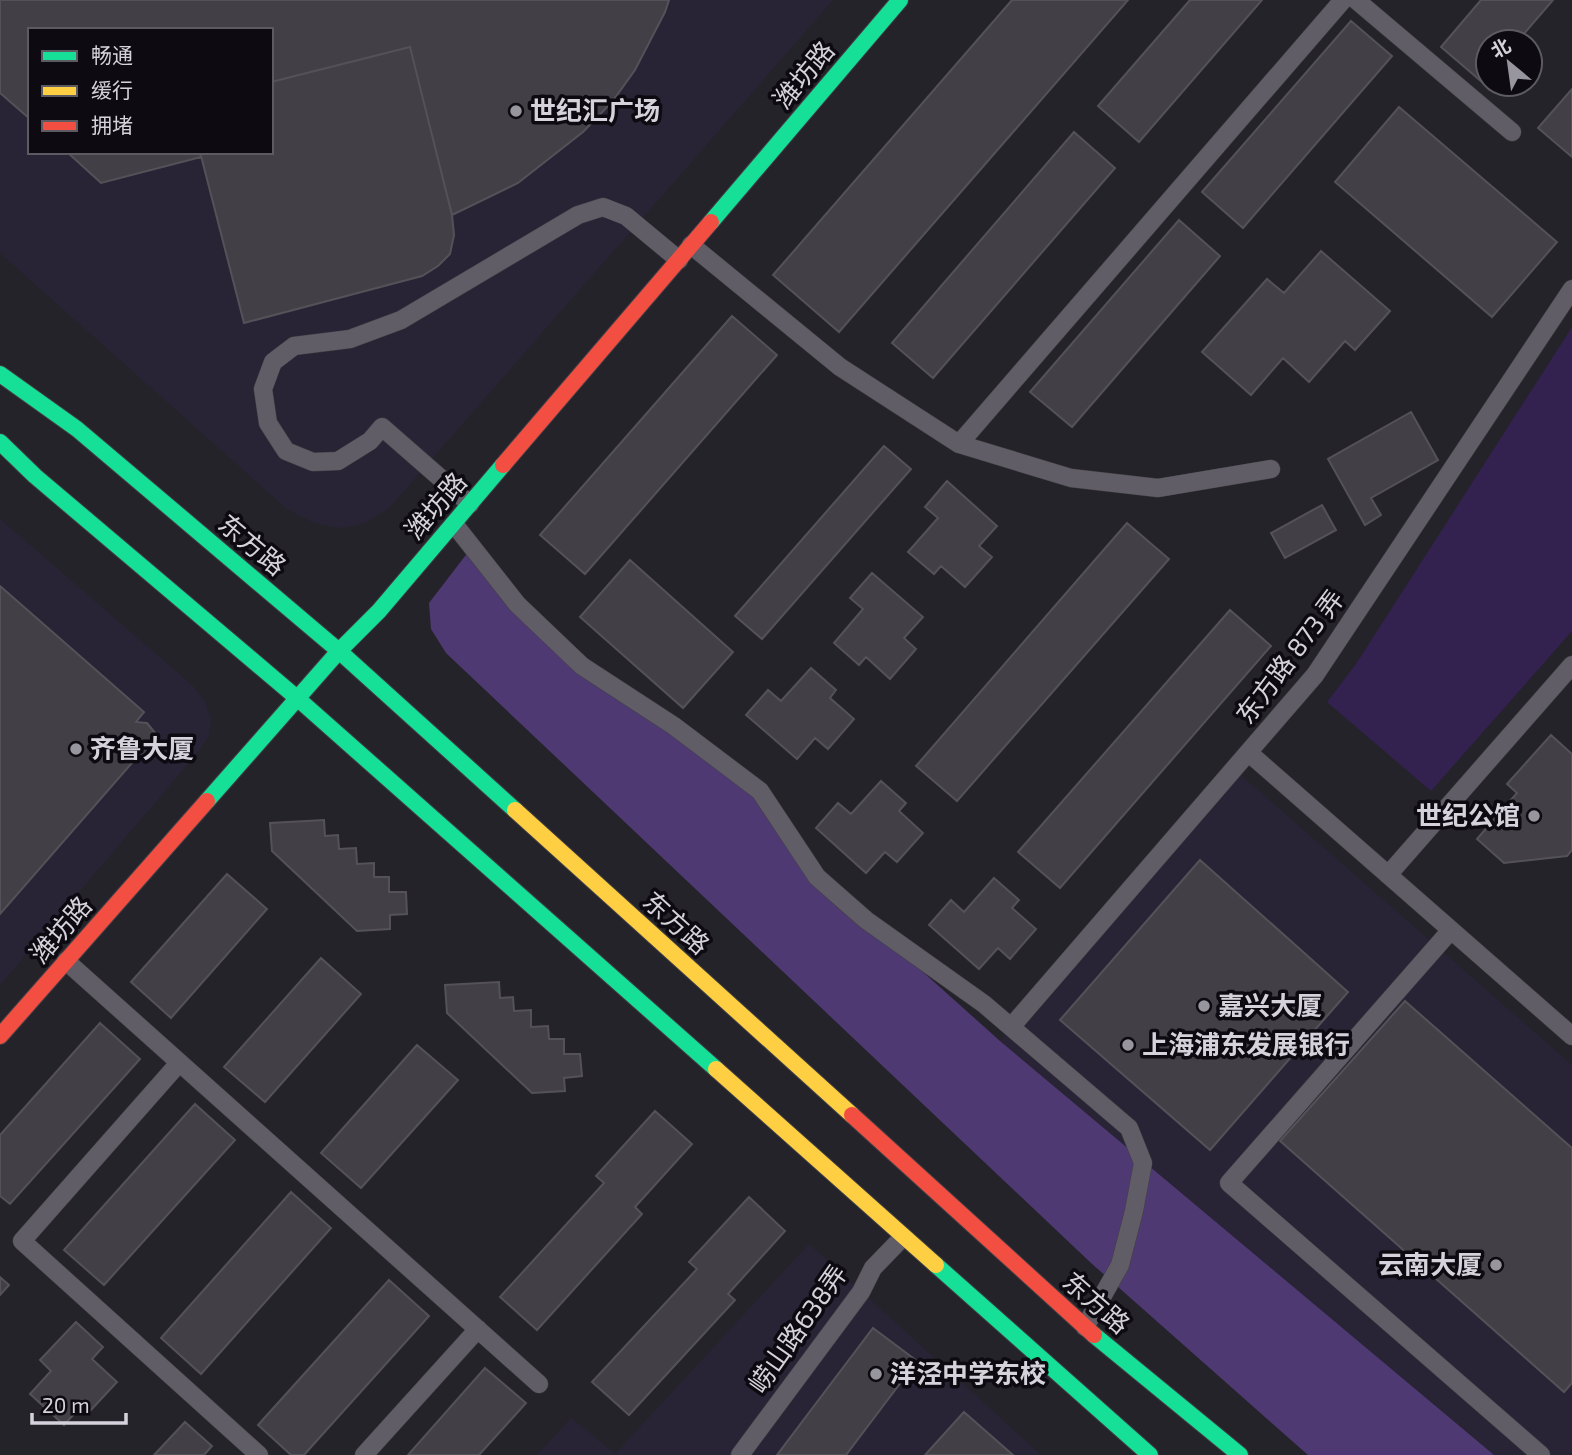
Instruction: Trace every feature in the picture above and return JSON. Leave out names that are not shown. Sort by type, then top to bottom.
[{"type":"main road","name":"潍坊路","points":[[0,1036],[297,698],[379,611],[900,0]]},
{"type":"main road","name":"东方路","points":[[19,369],[77,429]]},
{"type":"main road","name":"东方路","points":[[0,374],[77,429],[339,651],[1084,1327],[1240,1455]]},
{"type":"main road","points":[[0,442],[35,477],[297,698],[1150,1455]]},
{"type":"main road","points":[[0,454],[35,477]]},
{"type":"lane","points":[[959,444],[1343,0]]},
{"type":"lane","points":[[1356,0],[1512,132]]},
{"type":"lane","points":[[470,504],[382,427],[370,441],[338,461],[313,462],[286,451],[268,423],[263,389],[273,362],[294,346],[350,339],[401,320],[579,215],[603,207],[626,216],[679,260]]},
{"type":"lane","points":[[691,245],[840,367],[959,444],[1071,478],[1158,488],[1270,469]]},
{"type":"lane","name":"东方路 873 弄","points":[[1011,1027],[1315,675],[1345,634],[1572,289]]},
{"type":"lane","points":[[454,524],[517,604],[582,666],[674,726],[760,791],[817,877],[866,920],[984,1004],[1129,1128],[1143,1163],[1120,1265],[1084,1327]]},
{"type":"lane","points":[[1388,875],[1572,665]]},
{"type":"lane","points":[[1249,753],[1572,1036]]},
{"type":"lane","points":[[1451,930],[1228,1183],[1541,1455]]},
{"type":"lane","points":[[66,961],[539,1384]]},
{"type":"lane","points":[[179,1063],[22,1241],[259,1455]]},
{"type":"lane","name":"崂山路638弄","points":[[740,1455],[861,1292],[873,1268],[903,1237]]},
{"type":"lane","points":[[364,1455],[478,1329]]},
{"type":"shaded area","points":[[0,0],[833,0],[389,508],[366,523],[341,528],[314,523],[287,509],[0,253]]},
{"type":"shaded area","points":[[1572,327],[1572,631],[1431,791],[1327,702],[1356,664]]},
{"type":"shaded area","points":[[0,519],[193,686],[205,702],[211,719],[208,737],[198,752],[0,985]]},
{"type":"shaded area","points":[[472,547],[582,666],[760,791],[817,877],[1000,1041],[1494,1455],[1308,1455],[1091,1263],[446,653],[431,629],[429,603]]},
{"type":"shaded area","points":[[1235,770],[1572,1065],[1572,1451],[1569,1455],[1494,1455],[1000,1041]]},
{"type":"shaded area","points":[[809,1244],[1041,1455],[537,1455],[571,1418],[615,1454]]},
{"type":"building","name":"世纪汇广场","points":[[0,0],[669,0],[635,70],[612,102],[583,132],[518,183],[452,215],[410,47],[273,81],[273,28],[28,28],[28,117],[0,93]]},
{"type":"building","points":[[1012,0],[1128,0],[839,332],[773,275]]},
{"type":"building","points":[[1190,0],[1262,0],[1139,142],[1098,106]]},
{"type":"building","points":[[1481,0],[1553,0],[1529,28],[1474,28],[1474,75],[1441,47]]},
{"type":"building","points":[[1351,21],[1392,56],[1243,228],[1202,192]]},
{"type":"building","points":[[410,47],[452,215],[454,235],[450,254],[438,266],[422,276],[244,323],[201,154],[273,154],[273,81]]},
{"type":"building","points":[[1572,89],[1572,157],[1538,128]]},
{"type":"building","points":[[1399,107],[1557,242],[1492,317],[1335,182]]},
{"type":"building","points":[[1074,132],[1115,168],[933,378],[892,343]]},
{"type":"building","points":[[69,154],[200,154],[201,157],[101,183]]},
{"type":"building","points":[[1179,220],[1220,256],[1072,427],[1030,392]]},
{"type":"building","points":[[1321,251],[1390,311],[1355,350],[1345,341],[1309,382],[1283,358],[1251,395],[1202,352],[1267,279],[1284,293]]},
{"type":"building","points":[[732,316],[777,355],[585,574],[540,535]]},
{"type":"building","points":[[1411,412],[1438,460],[1371,498],[1381,515],[1365,525],[1328,459]]},
{"type":"building","points":[[884,446],[911,469],[762,639],[735,616]]},
{"type":"building","points":[[947,481],[997,526],[979,546],[992,557],[965,587],[941,566],[934,574],[908,552],[938,518],[925,507]]},
{"type":"building","points":[[1322,505],[1336,530],[1285,558],[1271,533]]},
{"type":"building","points":[[1127,523],[1169,559],[957,801],[916,766]]},
{"type":"building","points":[[630,560],[733,652],[683,708],[580,617]]},
{"type":"building","points":[[872,573],[923,617],[904,638],[916,649],[890,679],[866,657],[859,665],[834,643],[863,609],[850,598]]},
{"type":"building","name":"齐鲁大厦","points":[[0,586],[144,712],[136,722],[147,723],[156,734],[154,747],[138,756],[0,914]]},
{"type":"building","points":[[1230,610],[1271,646],[1060,888],[1018,852]]},
{"type":"building","points":[[811,668],[836,690],[830,698],[854,719],[828,749],[815,738],[797,759],[746,715],[768,690],[781,701]]},
{"type":"building","name":"世纪公馆","points":[[1551,735],[1572,754],[1572,850],[1567,856],[1504,863],[1477,839],[1517,793],[1507,784]]},
{"type":"building","points":[[881,781],[906,803],[899,811],[923,833],[897,862],[885,852],[866,873],[816,828],[838,803],[851,814]]},
{"type":"building","points":[[324,820],[325,836],[338,835],[339,849],[356,848],[357,864],[374,863],[374,877],[389,877],[389,892],[406,892],[407,914],[390,915],[390,929],[357,931],[272,851],[270,823]]},
{"type":"building","name":"嘉兴大厦","points":[[1200,860],[1348,992],[1210,1150],[1060,1020]]},
{"type":"building","points":[[227,874],[267,909],[171,1018],[131,982]]},
{"type":"building","points":[[994,878],[1019,900],[1012,908],[1036,929],[1010,959],[998,948],[979,969],[929,925],[951,900],[964,912]]},
{"type":"building","points":[[321,958],[361,994],[265,1102],[224,1067]]},
{"type":"building","points":[[499,982],[500,998],[513,997],[514,1011],[531,1010],[531,1027],[548,1026],[549,1039],[564,1039],[564,1054],[580,1054],[582,1076],[564,1078],[565,1091],[532,1093],[447,1013],[445,985]]},
{"type":"building","name":"云南大厦","points":[[1405,1001],[1572,1148],[1572,1383],[1564,1392],[1280,1141]]},
{"type":"building","points":[[100,1023],[140,1059],[10,1204],[0,1196],[0,1135]]},
{"type":"building","points":[[417,1045],[458,1080],[361,1188],[321,1153]]},
{"type":"building","points":[[195,1104],[235,1140],[104,1285],[64,1250]]},
{"type":"building","points":[[655,1111],[692,1144],[635,1207],[642,1214],[537,1330],[500,1297],[604,1183],[596,1176]]},
{"type":"building","points":[[291,1192],[331,1228],[201,1374],[161,1338]]},
{"type":"building","points":[[749,1197],[785,1231],[728,1294],[735,1300],[629,1415],[592,1382],[697,1269],[689,1262]]},
{"type":"building","points":[[0,1277],[9,1285],[0,1295]]},
{"type":"building","points":[[389,1280],[429,1316],[304,1455],[291,1455],[258,1425]]},
{"type":"building","points":[[76,1322],[103,1347],[92,1359],[117,1382],[90,1411],[83,1404],[64,1425],[30,1394],[51,1371],[40,1360]]},
{"type":"building","points":[[873,1328],[917,1361],[846,1455],[777,1455]]},
{"type":"building","points":[[485,1368],[526,1403],[479,1455],[408,1455]]},
{"type":"building","points":[[964,1412],[1013,1455],[925,1455]]},
{"type":"building","points":[[185,1422],[212,1446],[204,1455],[154,1455]]},
{"type":"traffic: fast","points":[[711,222],[900,0]]},
{"type":"traffic: fast","points":[[0,374],[77,429],[339,651],[515,810]]},
{"type":"traffic: fast","points":[[0,442],[35,476],[297,698],[716,1069]]},
{"type":"traffic: fast","points":[[207,801],[339,651],[379,611],[503,465]]},
{"type":"traffic: fast","points":[[936,1265],[1150,1455]]},
{"type":"traffic: fast","points":[[1094,1335],[1240,1455]]},
{"type":"traffic: slow","points":[[515,810],[852,1115]]},
{"type":"traffic: slow","points":[[716,1069],[936,1265]]},
{"type":"traffic: jam","points":[[503,465],[711,222]]},
{"type":"traffic: jam","points":[[0,1036],[207,801]]},
{"type":"traffic: jam","points":[[852,1115],[1094,1335]]},
{"type":"place","name":"世纪汇广场","points":[[516,111]]},
{"type":"place","name":"齐鲁大厦","points":[[76,749]]},
{"type":"place","name":"世纪公馆","points":[[1534,816]]},
{"type":"place","name":"嘉兴大厦","points":[[1204,1006]]},
{"type":"place","name":"上海浦东发展银行","points":[[1128,1045]]},
{"type":"place","name":"云南大厦","points":[[1496,1265]]},
{"type":"place","name":"洋泾中学东校","points":[[876,1374]]}]
